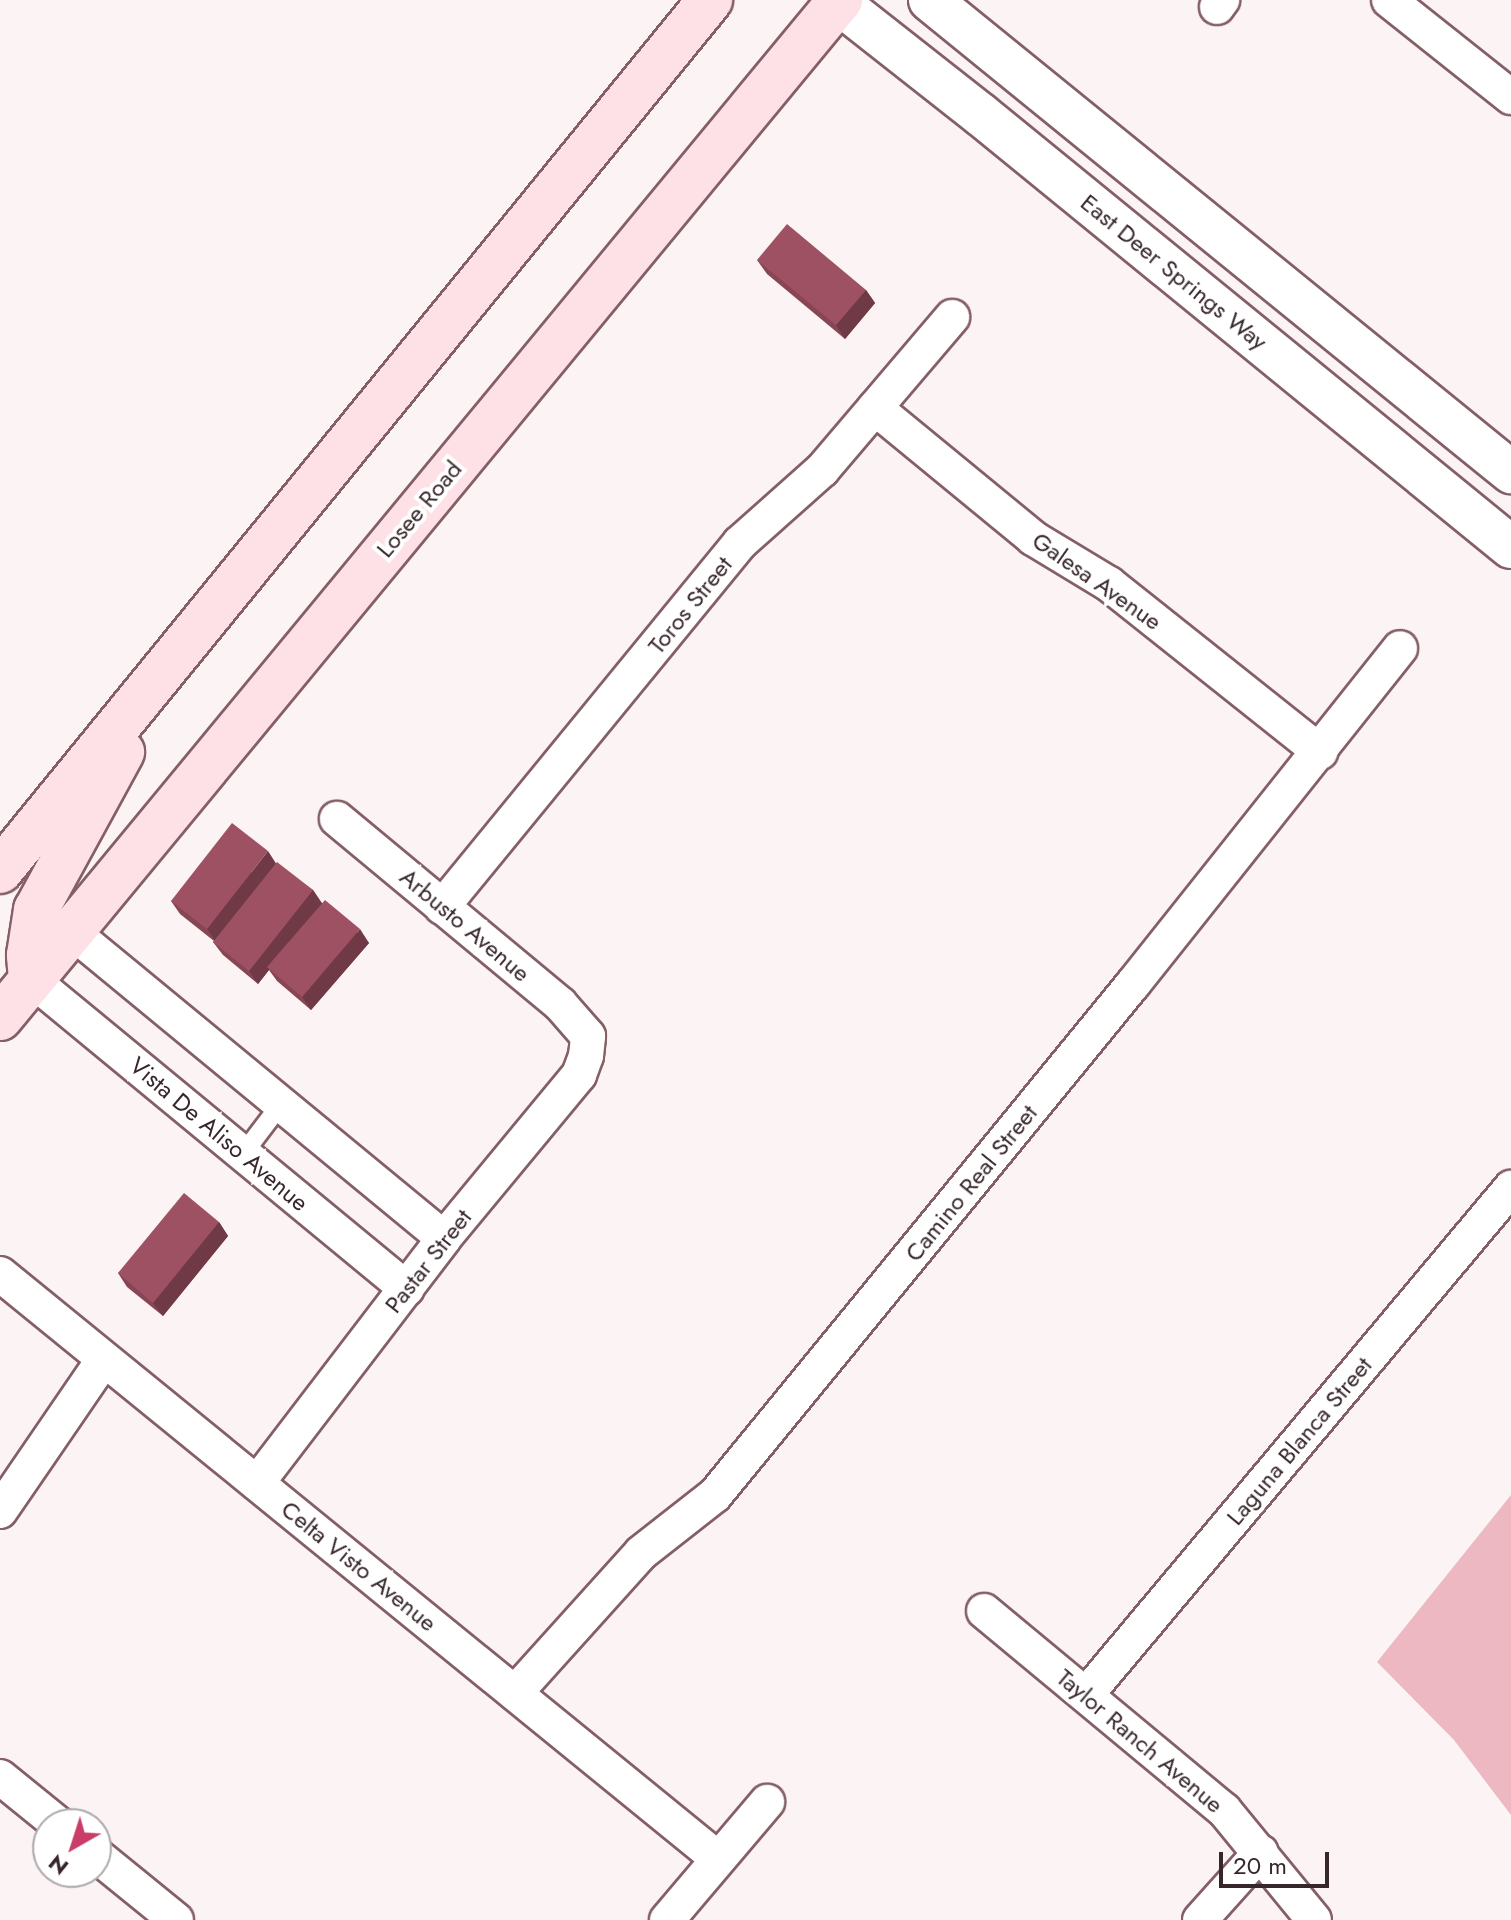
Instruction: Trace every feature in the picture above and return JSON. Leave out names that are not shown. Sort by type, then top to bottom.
[{"type":"main road","points":[[0,871],[710,0]]},
{"type":"main road","name":"Losee Road","points":[[0,1018],[838,1]]},
{"type":"main road","points":[[31,979],[29,955],[36,910],[173,659]]},
{"type":"street","points":[[930,0],[1511,472]]},
{"type":"street","points":[[1389,0],[1511,97]]},
{"type":"street","name":"East Deer Springs Way","points":[[838,1],[1511,547]]},
{"type":"street","name":"Toros Street","points":[[442,907],[740,543],[822,470],[952,317]]},
{"type":"street","name":"Galesa Avenue","points":[[875,408],[1033,538],[1109,584],[1320,752]]},
{"type":"street","name":"Camino Real Street","points":[[515,1693],[641,1553],[715,1495],[1320,752],[1400,648]]},
{"type":"street","name":"Arbusto Avenue","points":[[337,819],[560,1004],[588,1036]]},
{"type":"street","points":[[71,931],[444,1238]]},
{"type":"street","name":"Vista De Aliso Avenue","points":[[31,979],[407,1289]]},
{"type":"street","name":"Pastar Street","points":[[257,1483],[444,1238],[579,1075],[586,1056],[588,1036]]},
{"type":"street","name":"Laguna Blanca Street","points":[[1086,1695],[1511,1188]]},
{"type":"street","name":"Celta Visto Avenue","points":[[0,1274],[717,1858]]},
{"type":"street","points":[[0,1511],[104,1359]]},
{"type":"street","name":"Taylor Ranch Avenue","points":[[984,1611],[1224,1810],[1314,1920]]},
{"type":"street","points":[[0,1777],[38,1808]]},
{"type":"street","points":[[667,1920],[767,1802]]},
{"type":"street","points":[[1200,1920],[1261,1852]]},
{"type":"street","points":[[112,1868],[176,1920]]},
{"type":"lane","points":[[243,1154],[281,1104]]},
{"type":"shaded area","points":[[1511,1495],[1511,1815],[1454,1740],[1377,1662]]},
{"type":"building","points":[[787,224],[866,290],[836,325],[757,260]]},
{"type":"building","points":[[232,823],[268,851],[207,929],[171,901]]},
{"type":"building","points":[[277,862],[313,890],[249,971],[213,942]]},
{"type":"building","points":[[325,900],[360,929],[302,997],[267,967]]},
{"type":"building","points":[[184,1193],[219,1222],[153,1303],[118,1273]]}]
